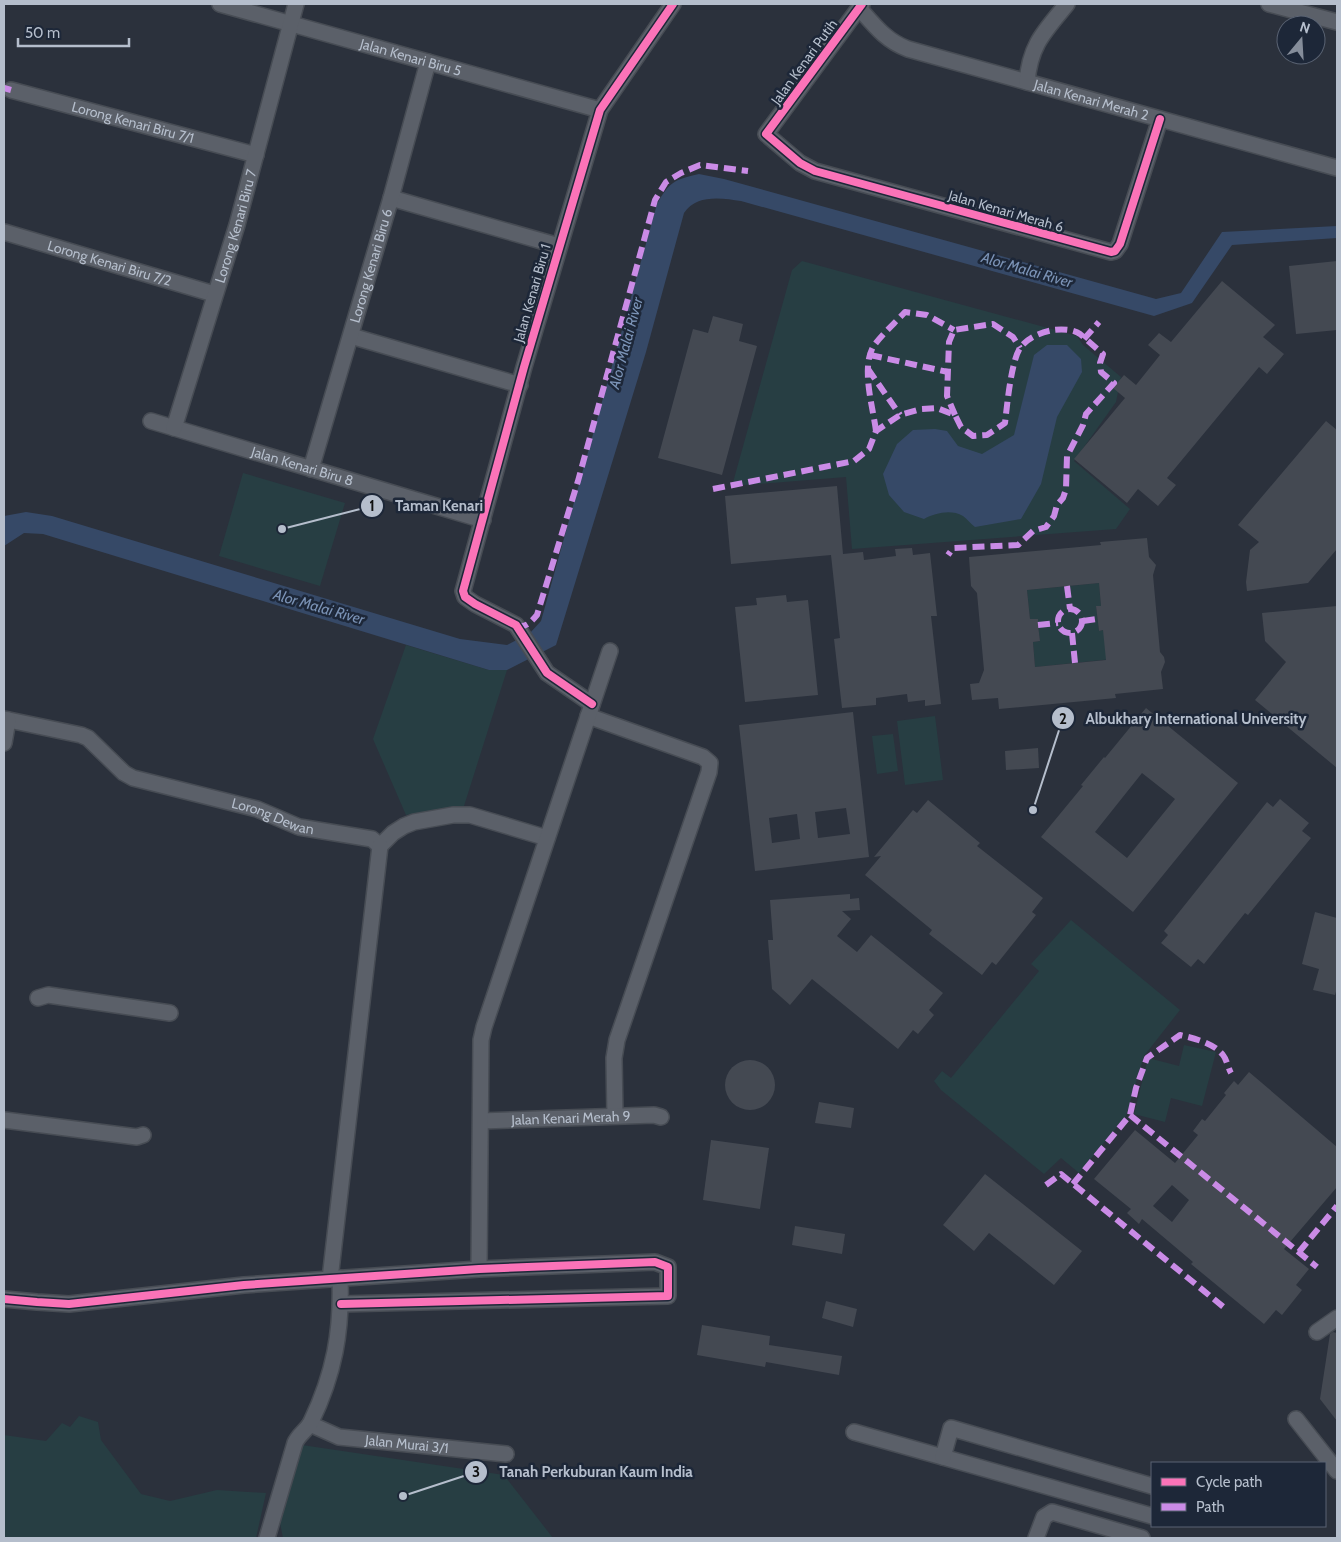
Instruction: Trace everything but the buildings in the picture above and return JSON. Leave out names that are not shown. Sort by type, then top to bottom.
[{"type":"street","name":"Jalan Kenari Biru 5","points":[[220,4],[600,110]]},
{"type":"street","name":"Lorong Kenari Biru 7","points":[[174,428],[214,294],[237,225],[296,4]]},
{"type":"street","name":"Jalan Kenari Biru 1","points":[[590,710],[547,673],[516,625],[474,604],[465,597],[463,591],[559,246],[600,110],[673,4]]},
{"type":"street","points":[[1027,82],[1028,64],[1033,50],[1041,36],[1067,4]]},
{"type":"street","points":[[1269,4],[1337,22]]},
{"type":"street","name":"Jalan Kenari Merah 2","points":[[861,6],[881,33],[899,46],[1337,168]]},
{"type":"street","name":"Jalan Kenari Putih","points":[[766,134],[861,6]]},
{"type":"street","name":"Lorong Kenari Biru 6","points":[[311,468],[391,198],[428,62]]},
{"type":"street","name":"Lorong Kenari Biru 7/1","points":[[10,90],[256,155]]},
{"type":"street","name":"Jalan Kenari Merah 6","points":[[766,134],[800,164],[815,171],[1111,252],[1115,251],[1120,244],[1160,119]]},
{"type":"street","points":[[391,198],[559,246]]},
{"type":"street","name":"Lorong Kenari Biru 7/2","points":[[4,232],[214,294]]},
{"type":"street","points":[[351,336],[520,384]]},
{"type":"street","name":"Jalan Kenari Biru 8","points":[[150,420],[483,520]]},
{"type":"street","points":[[479,1269],[482,1040],[484,1027],[610,650]]},
{"type":"street","points":[[590,710],[703,757],[710,763],[709,772],[617,1040],[614,1058],[615,1116]]},
{"type":"street","points":[[4,743],[6,720]]},
{"type":"street","name":"Lorong Dewan","points":[[6,720],[88,738],[124,773],[133,778],[257,809],[299,827],[372,839],[380,846]]},
{"type":"street","points":[[267,1538],[295,1443],[297,1438],[310,1424],[333,1366],[341,1304],[335,1279],[380,846],[393,833],[404,826],[414,822],[453,815],[470,815],[547,838]]},
{"type":"street","points":[[38,998],[48,995],[170,1013]]},
{"type":"street","name":"Jalan Kenari Merah 9","points":[[481,1121],[654,1115],[661,1117]]},
{"type":"street","points":[[4,1120],[137,1136],[143,1135]]},
{"type":"street","points":[[4,1298],[69,1304],[244,1285],[479,1269],[654,1262],[668,1266],[668,1296],[341,1304]]},
{"type":"street","points":[[1317,1332],[1337,1318]]},
{"type":"street","points":[[1296,1419],[1337,1471]]},
{"type":"street","name":"Jalan Murai 3/1","points":[[310,1424],[339,1437],[506,1454]]},
{"type":"street","points":[[943,1457],[951,1428],[1151,1486]]},
{"type":"street","points":[[854,1432],[1151,1516]]},
{"type":"street","points":[[1036,1538],[1044,1517],[1052,1512],[1142,1538]]},
{"type":"green space","points":[[802,261],[1077,336],[1083,345],[1121,377],[1116,402],[1074,461],[1130,509],[1116,529],[852,549],[846,477],[732,486],[792,270]]},
{"type":"green space","points":[[243,473],[345,503],[320,586],[219,556]]},
{"type":"green space","points":[[1099,583],[1101,606],[1096,607],[1099,631],[1103,630],[1112,659],[1035,667],[1033,642],[1040,641],[1037,619],[1030,619],[1027,590]]},
{"type":"green space","points":[[406,645],[489,670],[507,670],[464,806],[406,815],[373,739]]},
{"type":"green space","points":[[935,716],[943,780],[905,785],[897,721]]},
{"type":"green space","points":[[893,734],[898,771],[877,774],[872,736]]},
{"type":"green space","points":[[1071,920],[1180,1010],[1144,1056],[1126,1116],[1079,1173],[1061,1158],[1044,1174],[941,1090],[934,1081],[942,1071],[951,1078],[1039,971],[1031,964]]},
{"type":"green space","points":[[1184,1045],[1216,1052],[1202,1106],[1171,1098],[1165,1122],[1134,1114],[1148,1058],[1179,1066]]},
{"type":"green space","points":[[79,1416],[98,1422],[101,1440],[141,1494],[170,1501],[217,1490],[266,1493],[256,1538],[4,1538],[4,1435],[46,1441],[62,1423],[70,1427]]},
{"type":"green space","points":[[302,1445],[504,1475],[553,1538],[283,1538],[279,1518]]},
{"type":"water","name":"Alor Malai River","points":[[699,174],[724,179],[1156,299],[1181,293],[1222,232],[1337,226],[1337,238],[1232,245],[1192,303],[1154,316],[741,201],[710,199],[695,203],[684,213],[646,352],[556,645],[507,670],[489,670],[43,534],[24,533],[4,546],[4,516],[26,512],[52,516],[460,639],[507,645],[530,633],[541,621],[657,204],[669,186],[678,180]]},
{"type":"water","points":[[1047,345],[1067,345],[1081,359],[1082,372],[1057,417],[1041,484],[1021,519],[975,527],[958,514],[948,512],[924,519],[904,512],[889,495],[883,474],[897,444],[913,430],[935,429],[947,431],[958,446],[982,454],[1014,435],[1034,355]]},
{"type":"marked path","points":[[4,88],[11,90]]},
{"type":"marked path","points":[[516,625],[525,625],[537,615],[578,481],[655,200],[666,182],[700,165],[748,171]]},
{"type":"marked path","points":[[876,431],[868,377],[870,356],[876,343],[905,312],[927,315],[954,330]]},
{"type":"marked path","points":[[1084,339],[1099,322]]},
{"type":"marked path","points":[[955,415],[947,396],[949,342],[954,330],[993,324],[1013,337],[1020,348]]},
{"type":"marked path","points":[[713,489],[854,461],[869,449],[876,431],[900,415],[921,409],[937,408],[955,415],[961,427],[973,436],[987,435],[1005,423],[1014,363],[1023,344],[1044,332],[1053,330],[1077,332],[1103,354],[1100,363],[1101,372],[1114,383],[1086,414],[1083,425],[1067,456],[1066,489],[1063,498],[1057,505],[1054,516],[1046,527],[1033,531],[1018,545],[953,548],[948,555]]},
{"type":"marked path","points":[[870,355],[948,372]]},
{"type":"marked path","points":[[868,369],[900,415]]},
{"type":"marked path","points":[[1067,586],[1070,609]]},
{"type":"marked path","points":[[1070,609],[1079,612],[1082,621],[1079,630],[1070,633],[1061,630],[1058,621],[1061,612],[1070,609]]},
{"type":"marked path","points":[[1083,621],[1097,619]]},
{"type":"marked path","points":[[1038,625],[1058,623]]},
{"type":"marked path","points":[[1072,633],[1075,663]]},
{"type":"marked path","points":[[1073,1184],[1130,1115],[1136,1088],[1147,1058],[1180,1035],[1214,1047],[1224,1057],[1231,1073]]},
{"type":"marked path","points":[[1130,1115],[1317,1267]]},
{"type":"marked path","points":[[1046,1185],[1061,1174],[1226,1309]]},
{"type":"marked path","points":[[1299,1252],[1337,1206]]},
{"type":"cycle path","points":[[592,704],[547,673],[516,625],[475,604],[465,597],[463,591],[524,367],[600,110],[673,4]]},
{"type":"cycle path","points":[[862,4],[766,134],[800,163],[815,171],[1111,252],[1115,251],[1120,244],[1160,119]]},
{"type":"cycle path","points":[[4,1299],[69,1304],[244,1285],[479,1269],[655,1262],[668,1267],[668,1296],[341,1304]]},
{"type":"place","name":"Taman Kenari","points":[[282,529]]},
{"type":"place","name":"Albukhary International University","points":[[1033,810]]},
{"type":"place","name":"Tanah Perkuburan Kaum India","points":[[403,1496]]}]
